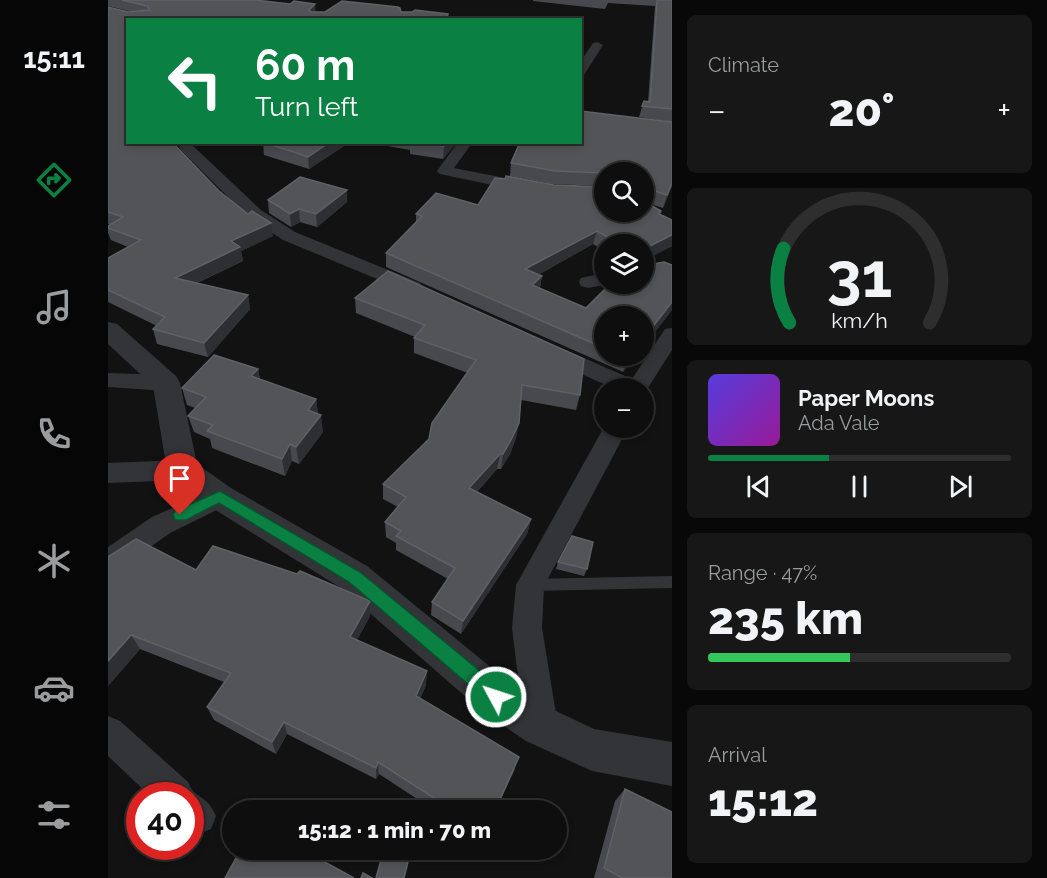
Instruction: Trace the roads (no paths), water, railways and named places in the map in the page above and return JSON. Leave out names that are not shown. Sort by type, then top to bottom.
[{"type":"street","points":[[582,69],[597,45]]},
{"type":"street","points":[[464,144],[445,171],[541,189]]},
{"type":"street","points":[[186,147],[255,214],[290,236],[433,296]]},
{"type":"street","points":[[108,330],[166,383],[183,470]]},
{"type":"street","points":[[643,378],[672,334]]},
{"type":"street","points":[[534,344],[610,378]]},
{"type":"street","points":[[108,380],[166,383]]},
{"type":"street","points":[[541,726],[527,628],[530,585],[611,438]]},
{"type":"street","points":[[108,473],[183,470],[220,496],[354,577],[496,697],[541,726],[591,750],[672,764]]},
{"type":"street","points":[[108,562],[161,525],[220,496]]},
{"type":"street","points":[[108,733],[161,782]]},
{"type":"lane","points":[[530,585],[672,582]]}]
